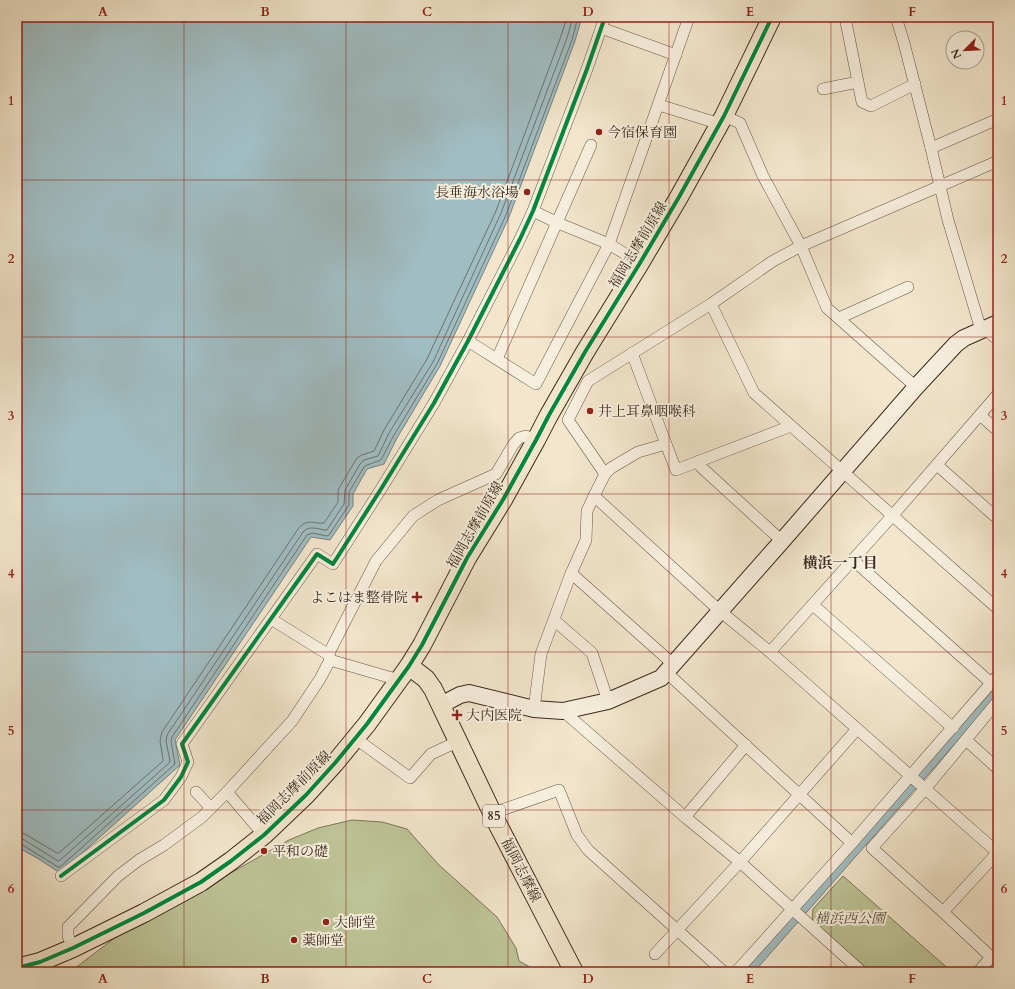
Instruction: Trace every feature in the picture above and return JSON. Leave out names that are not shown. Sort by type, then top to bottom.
[{"type":"main road","name":"福岡志摩前原線","points":[[17,968],[40,962],[73,948],[144,913],[201,882],[264,835],[306,795],[355,738],[404,673],[422,645],[467,558],[504,498],[585,352],[679,197],[722,120],[772,17]]},
{"type":"main road","name":"福岡志摩線","points":[[404,673],[426,678],[441,705],[493,813],[574,972]]},
{"type":"street","points":[[61,876],[164,800],[181,777],[188,762],[182,744],[317,554],[333,564],[381,489],[434,403],[468,341],[520,239],[533,211],[587,69],[605,17]]},
{"type":"street","points":[[468,341],[536,384],[610,244],[690,17]]},
{"type":"street","points":[[845,17],[862,102],[871,106],[915,84]]},
{"type":"street","points":[[896,17],[915,84],[941,186],[948,220],[988,327],[998,340]]},
{"type":"street","points":[[601,28],[676,55]]},
{"type":"street","points":[[823,89],[858,82]]},
{"type":"street","points":[[659,105],[740,123],[763,176],[801,246],[827,308],[916,387]]},
{"type":"street","points":[[931,148],[998,119]]},
{"type":"street","points":[[497,359],[592,145]]},
{"type":"street","points":[[606,474],[568,420],[588,381],[711,304],[773,261],[801,246],[998,161]]},
{"type":"street","points":[[533,211],[610,244],[640,263]]},
{"type":"street","points":[[839,318],[908,287]]},
{"type":"street","points":[[711,304],[754,393],[998,609]]},
{"type":"street","points":[[441,705],[469,692],[534,709],[563,711],[608,701],[661,678],[782,542],[916,387],[956,344],[964,338],[988,327]]},
{"type":"street","points":[[632,354],[676,470],[791,426]]},
{"type":"street","points":[[770,652],[893,515],[998,394]]},
{"type":"street","points":[[980,415],[998,431]]},
{"type":"street","points":[[73,948],[68,936],[68,927],[118,876],[202,817],[292,721],[320,680],[329,657],[376,561],[413,516],[438,500],[496,474],[513,444],[519,438],[526,436],[536,440]]},
{"type":"street","points":[[534,709],[541,654],[571,573],[586,540],[587,511],[594,496],[606,474],[612,468],[638,452],[666,444]]},
{"type":"street","points":[[699,461],[701,467],[782,542]]},
{"type":"street","points":[[937,465],[998,519]]},
{"type":"street","points":[[594,496],[720,611],[770,652],[998,853],[943,912]]},
{"type":"street","points":[[736,972],[852,843],[995,679],[853,560]]},
{"type":"street","points":[[571,573],[746,745],[852,843]]},
{"type":"street","points":[[813,605],[953,728]]},
{"type":"street","points":[[271,619],[329,657],[404,673]]},
{"type":"street","points":[[554,620],[592,653],[608,701]]},
{"type":"street","points":[[978,972],[991,958],[872,848],[925,789],[998,701]]},
{"type":"street","points":[[563,711],[685,817],[740,862],[862,972]]},
{"type":"street","points":[[655,954],[740,862],[857,729]]},
{"type":"street","points":[[355,738],[410,778],[430,754],[459,742]]},
{"type":"street","points":[[966,740],[998,769]]},
{"type":"street","points":[[685,817],[746,745]]},
{"type":"street","points":[[493,813],[559,790],[577,835],[588,850],[724,972]]},
{"type":"street","points":[[196,792],[211,808]]},
{"type":"street","points":[[227,792],[264,835]]},
{"type":"green space","points":[[352,820],[382,822],[407,829],[439,865],[497,917],[516,948],[519,961],[539,972],[70,972],[137,921],[213,883],[289,840],[318,828]]},
{"type":"green space","name":"横浜西公園","points":[[843,876],[952,972],[871,972],[812,921],[813,909]]},
{"type":"water","points":[[17,17],[582,17],[575,41],[509,217],[440,366],[397,438],[384,464],[367,469],[353,494],[353,506],[330,540],[311,537],[175,740],[180,765],[60,873],[17,847]]},
{"type":"water","points":[[998,684],[998,695],[754,972],[743,972]]},
{"type":"cycle path","points":[[61,876],[164,800],[181,777],[188,762],[182,744],[317,554],[333,564],[381,489],[434,403],[468,341],[520,239],[533,211],[587,69],[605,17]]},
{"type":"cycle path","points":[[17,968],[40,962],[73,948],[144,913],[201,882],[264,835],[306,795],[367,724],[409,666],[422,645],[467,558],[504,498],[585,352],[679,197],[724,116],[772,17]]},
{"type":"place","name":"今宿保育園","points":[[599,132]]},
{"type":"place","name":"長垂海水浴場","points":[[527,192]]},
{"type":"place","name":"井上耳鼻咽喉科","points":[[590,411]]},
{"type":"place","name":"よこはま整骨院","points":[[417,597]]},
{"type":"place","name":"大内医院","points":[[457,715]]},
{"type":"place","name":"平和の礎","points":[[264,851]]},
{"type":"place","name":"大師堂","points":[[326,922]]},
{"type":"place","name":"薬師堂","points":[[294,940]]},
{"type":"district","name":"横浜一丁目","points":[[840,563]]}]
